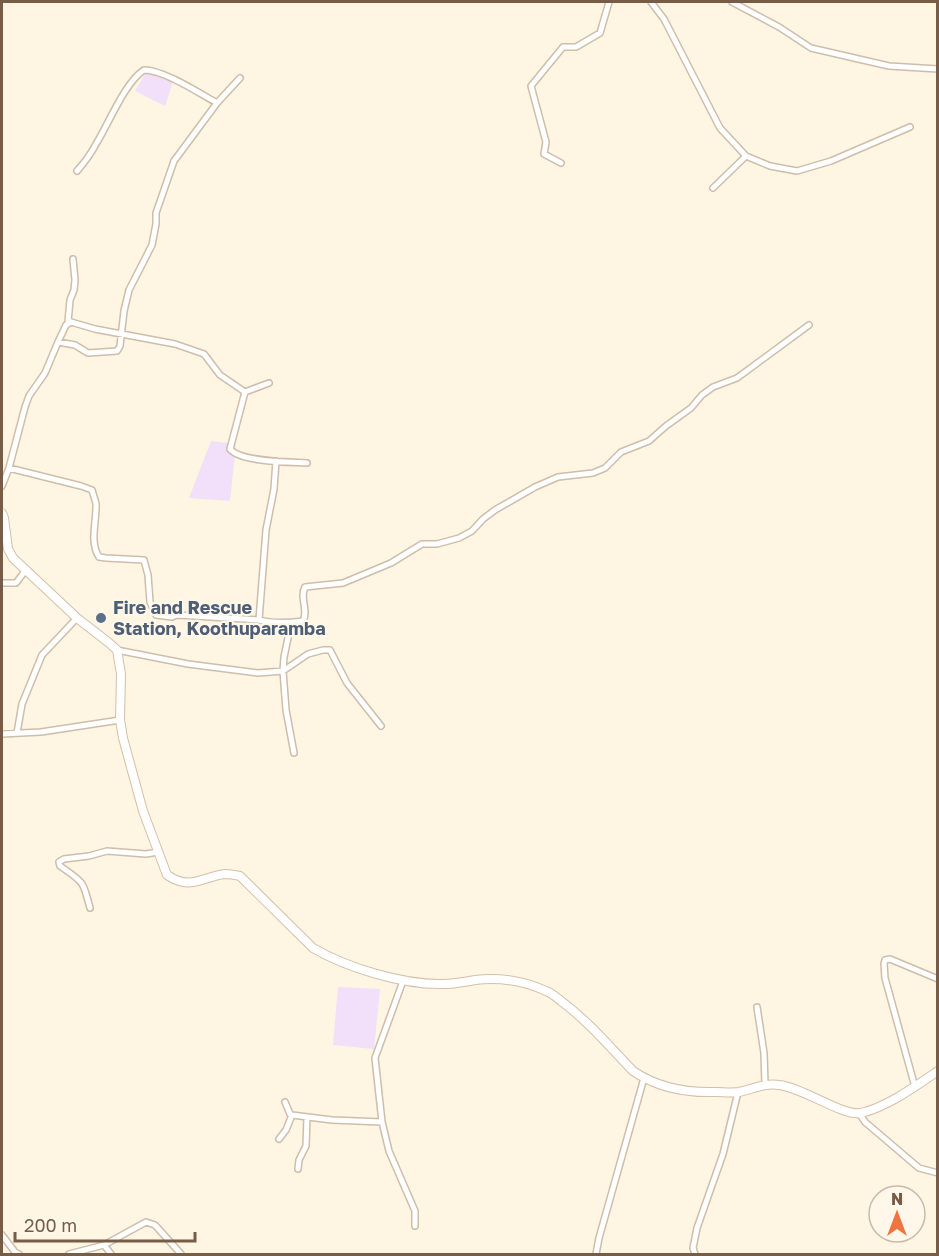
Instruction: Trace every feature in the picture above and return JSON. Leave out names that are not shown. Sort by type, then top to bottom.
[{"type":"main road","points":[[2,513],[8,549],[13,558],[77,618],[117,650],[121,674],[120,720],[123,738],[143,811],[167,875],[184,883],[228,873],[240,876],[313,948],[350,966],[403,981],[443,984],[506,979],[548,991],[574,1011],[633,1071],[670,1088],[697,1092],[738,1092],[765,1084],[781,1085],[804,1092],[848,1112],[859,1113],[882,1105],[938,1071]]},
{"type":"street","points":[[561,163],[544,154],[546,142],[531,86],[563,47],[576,47],[600,33],[609,2]]},
{"type":"street","points":[[651,2],[664,19],[720,128],[746,156],[770,166],[797,171],[831,161],[909,127]]},
{"type":"street","points":[[732,2],[811,48],[889,66],[938,69]]},
{"type":"street","points":[[77,171],[96,145],[120,101],[136,77],[144,70],[156,71],[217,103]]},
{"type":"street","points":[[58,342],[75,345],[88,353],[117,351],[121,344],[124,311],[129,290],[152,245],[156,213],[174,161],[217,103],[240,78]]},
{"type":"street","points":[[713,188],[746,156]]},
{"type":"street","points":[[2,486],[29,396],[45,373],[68,322],[75,280],[73,259]]},
{"type":"street","points":[[68,322],[176,344],[204,354],[220,375],[245,392]]},
{"type":"street","points":[[9,468],[92,490],[96,502],[96,553],[106,558],[144,560],[148,575],[150,602],[156,615],[288,623],[303,621],[306,614],[303,595],[305,587],[342,583],[391,563],[422,544],[436,544],[459,538],[472,531],[495,510],[535,487],[558,477],[593,473],[605,468],[621,452],[649,441],[691,408],[702,395],[713,387],[737,378],[809,325]]},
{"type":"street","points":[[245,392],[270,383]]},
{"type":"street","points":[[245,392],[230,448],[232,452],[241,456],[307,463]]},
{"type":"street","points":[[259,620],[266,530],[274,489],[276,461]]},
{"type":"street","points":[[2,583],[16,583],[25,571]]},
{"type":"street","points":[[17,733],[22,704],[42,655],[77,618]]},
{"type":"street","points":[[288,623],[283,671],[286,710],[294,753]]},
{"type":"street","points":[[117,650],[188,664],[258,674],[283,671],[308,654],[323,650],[330,651],[347,683],[381,726]]},
{"type":"street","points":[[2,734],[41,732],[120,720]]},
{"type":"street","points":[[90,908],[82,883],[75,875],[60,866],[59,862],[64,859],[107,851],[146,854],[158,852]]},
{"type":"street","points":[[915,1086],[885,978],[885,960],[890,959],[938,979]]},
{"type":"street","points":[[403,981],[375,1058],[382,1122],[389,1151],[416,1211],[416,1226]]},
{"type":"street","points":[[757,1007],[764,1053],[765,1084]]},
{"type":"street","points":[[596,1254],[644,1078]]},
{"type":"street","points":[[695,1254],[693,1248],[697,1228],[723,1154],[738,1092]]},
{"type":"street","points":[[285,1102],[292,1115],[382,1122]]},
{"type":"street","points":[[859,1113],[865,1122],[919,1168],[938,1173]]},
{"type":"street","points":[[279,1139],[286,1130],[292,1115]]},
{"type":"street","points":[[298,1169],[299,1160],[306,1146],[307,1117]]},
{"type":"street","points":[[69,1254],[104,1245],[146,1222],[155,1225],[181,1254]]},
{"type":"street","points":[[2,1235],[19,1254]]},
{"type":"street","points":[[104,1245],[111,1254]]},
{"type":"shaded area","points":[[146,73],[173,82],[165,106],[135,91]]},
{"type":"shaded area","points":[[211,441],[236,444],[230,501],[189,498]]},
{"type":"shaded area","points":[[338,987],[380,989],[374,1049],[333,1045]]},
{"type":"place","name":"Fire and Rescue Station, Koothuparamba","points":[[101,618]]}]
